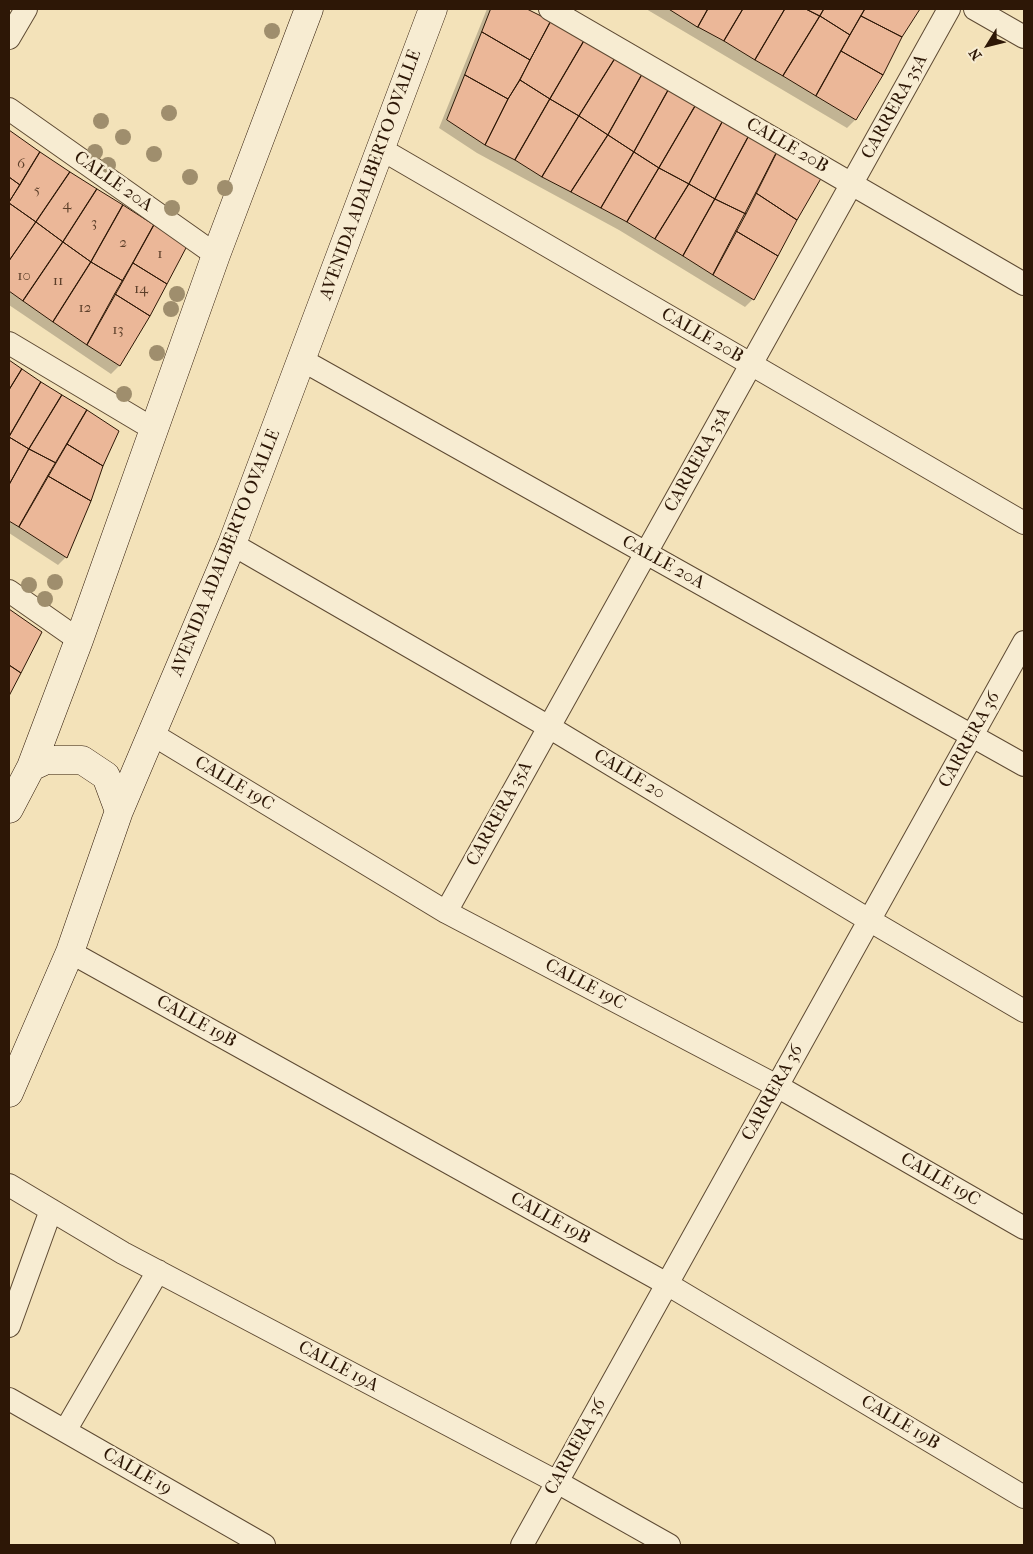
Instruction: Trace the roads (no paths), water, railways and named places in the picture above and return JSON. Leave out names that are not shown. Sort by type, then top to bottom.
[{"type":"street","points":[[9,38],[26,9]]},
{"type":"street","points":[[10,804],[39,764],[79,640],[216,255],[309,9]]},
{"type":"street","name":"AVENIDA ADALBERTO OVALLE","points":[[9,1093],[70,952],[119,811],[232,544],[433,9]]},
{"type":"street","name":"CALLE 20B","points":[[550,9],[1024,284]]},
{"type":"street","name":"CARRERA 35A","points":[[446,912],[949,9]]},
{"type":"street","points":[[975,9],[1024,37]]},
{"type":"street","name":"CALLE 20A","points":[[9,109],[216,255]]},
{"type":"street","name":"CALLE 20B","points":[[381,149],[1024,524]]},
{"type":"street","points":[[9,343],[155,430]]},
{"type":"street","name":"CALLE 20A","points":[[302,360],[1024,765]]},
{"type":"street","name":"CALLE 20","points":[[232,544],[549,727],[869,920],[1024,1010]]},
{"type":"street","points":[[9,591],[79,640]]},
{"type":"street","name":"CARRERA 36","points":[[522,1545],[1024,642]]},
{"type":"street","name":"CALLE 19C","points":[[152,734],[446,912],[777,1086],[1024,1228]]},
{"type":"street","points":[[39,764],[82,760],[106,776],[119,811]]},
{"type":"street","name":"CALLE 19B","points":[[70,952],[667,1284],[1024,1497]]},
{"type":"street","name":"CALLE 19A","points":[[9,1185],[122,1253],[557,1482],[669,1545]]},
{"type":"street","points":[[9,1326],[51,1210]]},
{"type":"street","points":[[65,1431],[158,1271]]},
{"type":"street","name":"CALLE 19","points":[[9,1399],[264,1545]]}]
